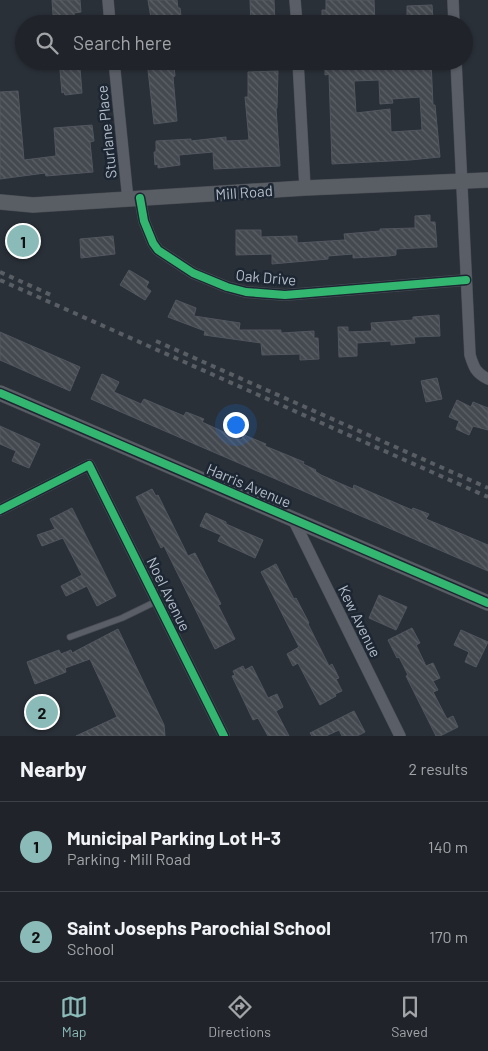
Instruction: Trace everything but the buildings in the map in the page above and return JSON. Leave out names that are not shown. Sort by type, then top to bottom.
[{"type":"street","points":[[108,0],[109,15]]},
{"type":"street","points":[[295,0],[296,15]]},
{"type":"street","points":[[453,0],[454,15]]},
{"type":"street","name":"Sturlane Place","points":[[115,70],[134,199]]},
{"type":"street","points":[[298,70],[305,188]]},
{"type":"street","points":[[456,70],[470,355],[474,369],[479,375],[488,379]]},
{"type":"street","name":"Mill Road","points":[[0,202],[33,205],[305,188],[488,180]]},
{"type":"street","name":"Oak Drive","points":[[134,199],[153,243],[158,250],[193,272],[227,287],[246,292],[285,295],[466,280]]},
{"type":"street","name":"Harris Avenue","points":[[0,393],[488,603]]},
{"type":"street","name":"Noel Avenue","points":[[0,510],[89,464],[224,736]]},
{"type":"street","name":"Kew Avenue","points":[[293,519],[400,736]]},
{"type":"lane","points":[[70,637],[122,618],[157,601]]},
{"type":"railway","points":[[0,272],[51,295]]},
{"type":"railway","points":[[0,280],[488,497]]},
{"type":"railway","points":[[156,341],[488,488]]},
{"type":"cycle path","points":[[140,198],[144,221],[158,250],[193,273],[227,287],[246,292],[285,295],[466,280]]},
{"type":"cycle path","points":[[0,393],[488,603]]},
{"type":"cycle path","points":[[0,510],[89,465],[224,736]]},
{"type":"place","name":"Municipal Parking Lot H-3","points":[[23,241]]},
{"type":"place","name":"Saint Josephs Parochial School","points":[[42,712]]}]
